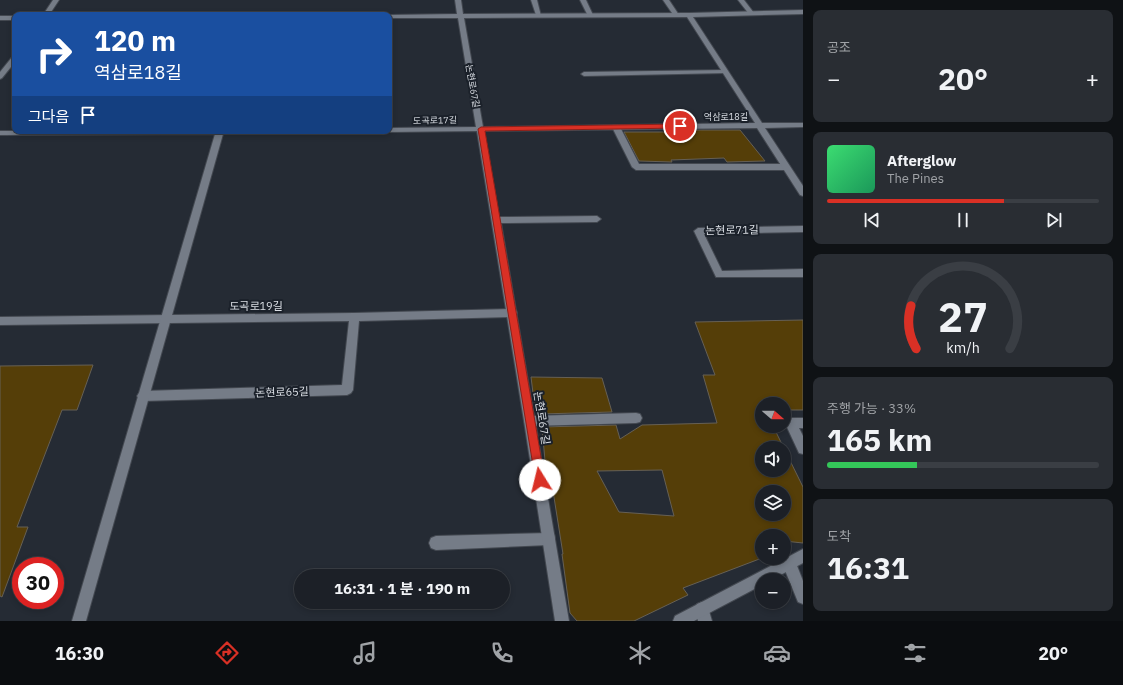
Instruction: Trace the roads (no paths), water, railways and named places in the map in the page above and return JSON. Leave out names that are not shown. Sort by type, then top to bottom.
[{"type":"street","points":[[48,12],[56,0]]},
{"type":"street","name":"논현로67길","points":[[458,0],[512,313],[562,621]]},
{"type":"street","points":[[534,0],[539,15]]},
{"type":"street","points":[[583,0],[590,15]]},
{"type":"street","points":[[666,0],[676,15]]},
{"type":"street","points":[[741,0],[751,13]]},
{"type":"street","points":[[392,16],[689,15],[803,12]]},
{"type":"street","points":[[689,15],[803,193]]},
{"type":"street","points":[[0,18],[12,18]]},
{"type":"street","points":[[0,77],[12,61]]},
{"type":"street","points":[[584,74],[725,72]]},
{"type":"street","name":"역삼로18길","points":[[481,129],[803,125]]},
{"type":"street","points":[[616,127],[636,167],[786,167]]},
{"type":"street","name":"도곡로17길","points":[[392,130],[481,129]]},
{"type":"street","points":[[0,133],[12,133]]},
{"type":"street","points":[[79,621],[219,134]]},
{"type":"street","points":[[496,220],[597,219]]},
{"type":"street","name":"논현로71길","points":[[803,229],[698,231],[719,275],[803,273]]},
{"type":"street","name":"도곡로19길","points":[[0,321],[354,317],[512,313]]},
{"type":"street","name":"논현로65길","points":[[143,396],[347,390],[354,317]]},
{"type":"street","points":[[530,421],[636,418]]},
{"type":"street","points":[[803,423],[791,423],[803,449]]},
{"type":"street","points":[[436,543],[549,539]]},
{"type":"street","points":[[791,562],[803,556]]},
{"type":"street","points":[[680,621],[704,615],[786,565]]},
{"type":"street","points":[[790,565],[803,597]]}]
